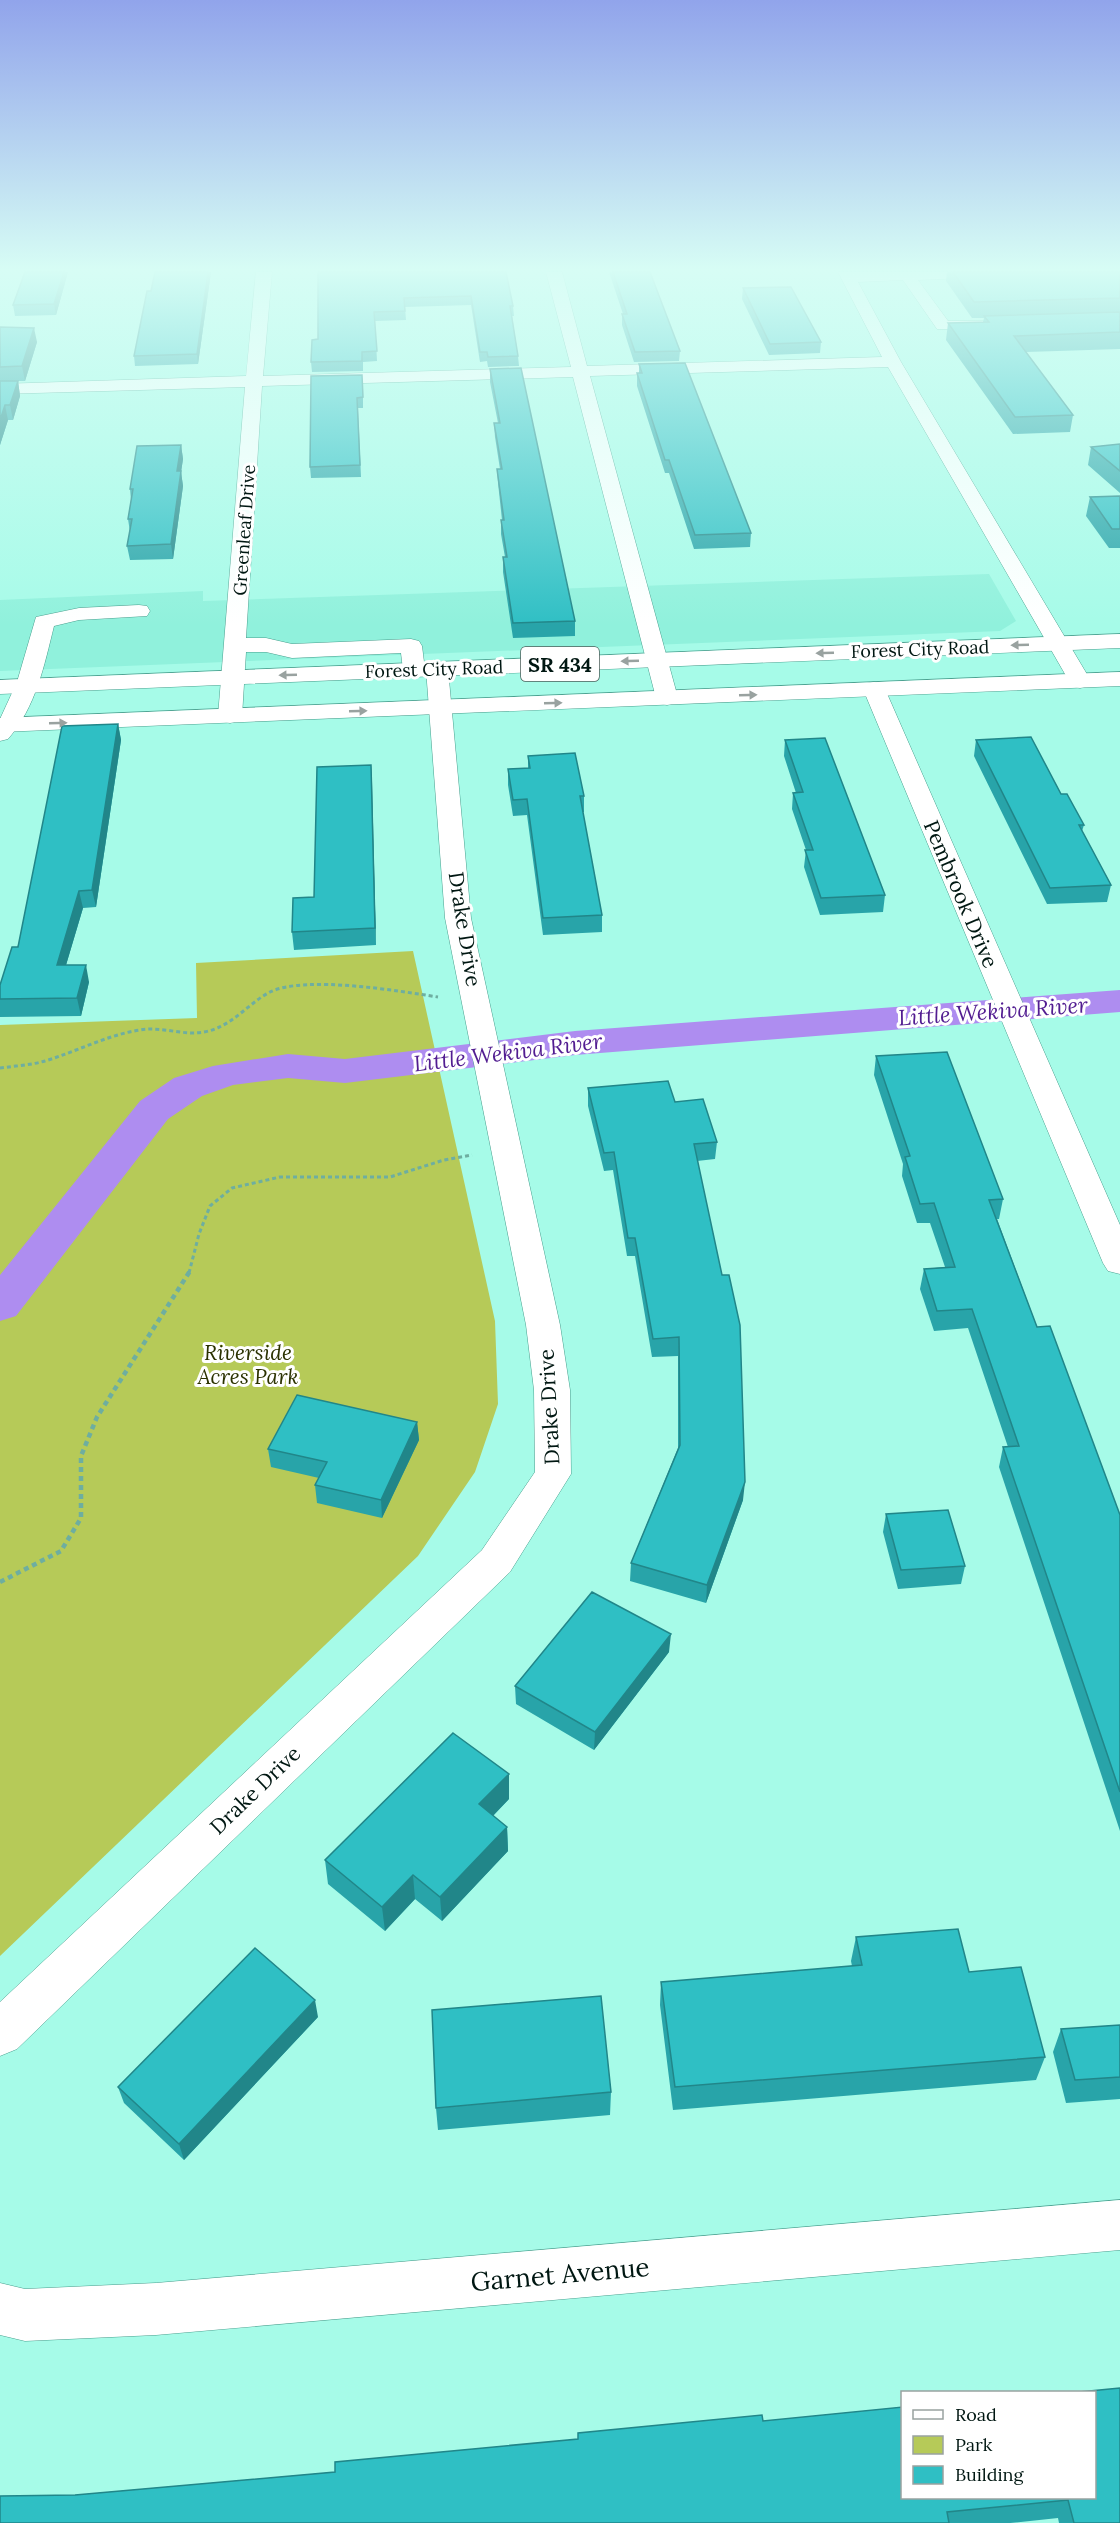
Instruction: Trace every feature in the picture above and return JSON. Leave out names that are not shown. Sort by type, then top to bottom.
[{"type":"street","name":"Greenleaf Drive","points":[[230,716],[253,390]]},
{"type":"street","points":[[584,390],[668,698]]},
{"type":"street","points":[[909,390],[1080,681]]},
{"type":"street","points":[[3,728],[26,687],[44,622],[76,614],[139,611]]},
{"type":"street","name":"Forest City Road","points":[[0,687],[1120,641]]},
{"type":"street","points":[[236,645],[266,645],[292,651],[411,646],[414,670]]},
{"type":"street","points":[[874,689],[877,674],[898,661],[948,648]]},
{"type":"street","points":[[320,650],[320,674]]},
{"type":"street","name":"Drake Drive","points":[[0,2033],[496,1561],[553,1474],[552,1390],[543,1325],[458,918],[437,669]]},
{"type":"street","name":"Forest City Road","points":[[3,728],[230,716],[1120,679]]},
{"type":"street","name":"Pembrook Drive","points":[[874,689],[1120,1263]]},
{"type":"street","name":"Garnet Avenue","points":[[0,2309],[25,2315],[156,2309],[1120,2225]]},
{"type":"path","points":[[0,1068],[42,1062],[81,1049],[112,1035],[144,1029],[204,1032],[234,1020],[271,992],[300,986],[360,986],[477,1005]]},
{"type":"path","points":[[0,1582],[61,1551],[81,1518],[81,1456],[97,1417],[192,1268],[199,1234],[210,1206],[232,1188],[280,1177],[390,1177],[444,1160],[507,1149]]},
{"type":"shaded area","points":[[989,574],[1016,621],[1000,631],[0,671],[0,600],[203,591],[203,601]]},
{"type":"green space","name":"Riverside Acres Park","points":[[413,951],[495,1321],[498,1404],[475,1472],[418,1556],[0,1956],[0,1025],[197,1018],[196,963]]},
{"type":"building","points":[[0,390],[15,390],[10,405],[5,405],[0,420]]},
{"type":"building","points":[[311,390],[363,390],[363,397],[357,398],[360,465],[310,467]]},
{"type":"building","points":[[494,390],[526,390],[575,621],[513,623],[503,557],[507,557],[497,469],[502,469],[494,423],[500,423]]},
{"type":"building","points":[[642,390],[695,390],[751,533],[695,535],[669,460],[665,460]]},
{"type":"building","points":[[996,390],[1054,390],[1073,415],[1015,417]]},
{"type":"building","points":[[1120,444],[1120,471],[1091,447]]},
{"type":"building","points":[[181,445],[177,471],[181,471],[171,544],[127,546],[132,519],[128,519],[133,489],[130,489],[137,446]]},
{"type":"building","points":[[1120,496],[1120,529],[1112,529],[1090,497]]},
{"type":"building","points":[[118,724],[92,890],[79,891],[57,965],[86,965],[77,998],[0,999],[0,985],[12,947],[18,947],[62,726]]},
{"type":"building","points":[[1031,737],[1061,794],[1067,794],[1084,825],[1079,825],[1111,885],[1050,888],[976,740]]},
{"type":"building","points":[[825,738],[885,895],[821,898],[805,850],[813,850],[793,793],[803,792],[785,740]]},
{"type":"building","points":[[575,753],[584,796],[580,796],[602,915],[543,918],[527,799],[513,800],[508,769],[530,768],[528,756]]},
{"type":"building","points":[[371,765],[375,928],[292,932],[293,898],[314,897],[317,767]]},
{"type":"building","points":[[947,1052],[1003,1199],[989,1200],[1037,1327],[1050,1326],[1120,1515],[1120,1792],[1003,1447],[1019,1446],[972,1309],[937,1311],[924,1269],[955,1267],[934,1203],[920,1204],[905,1157],[910,1156],[876,1056]]},
{"type":"building","points":[[668,1081],[675,1102],[703,1099],[717,1142],[694,1144],[722,1275],[729,1275],[740,1325],[745,1482],[707,1585],[631,1563],[680,1445],[679,1337],[653,1339],[635,1238],[628,1238],[614,1152],[604,1153],[588,1088]]},
{"type":"building","points":[[297,1395],[417,1422],[381,1500],[315,1485],[327,1462],[268,1449]]},
{"type":"building","points":[[948,1510],[965,1566],[901,1570],[886,1514]]},
{"type":"building","points":[[592,1592],[671,1634],[595,1732],[515,1686]]},
{"type":"building","points":[[453,1733],[509,1774],[479,1804],[507,1827],[440,1897],[413,1875],[382,1907],[325,1860]]},
{"type":"building","points":[[958,1929],[969,1972],[1021,1967],[1045,2057],[675,2087],[661,1982],[862,1965],[856,1937]]},
{"type":"building","points":[[255,1948],[315,2000],[179,2144],[118,2087]]},
{"type":"building","points":[[601,1996],[611,2092],[436,2108],[432,2010]]},
{"type":"building","points":[[1120,2025],[1120,2077],[1075,2080],[1061,2029]]},
{"type":"building","points":[[1120,2388],[1120,2523],[1074,2523],[1068,2500],[947,2512],[949,2523],[0,2523],[0,2496],[75,2495],[335,2472],[335,2462],[578,2439],[578,2433],[762,2415],[763,2421],[901,2407],[901,2499],[1096,2499],[1096,2391],[1089,2391]]},
{"type":"waterway","name":"Little Wekiva River","points":[[0,1305],[154,1110],[188,1087],[227,1074],[288,1066],[345,1071],[575,1043],[1120,1001]]}]
